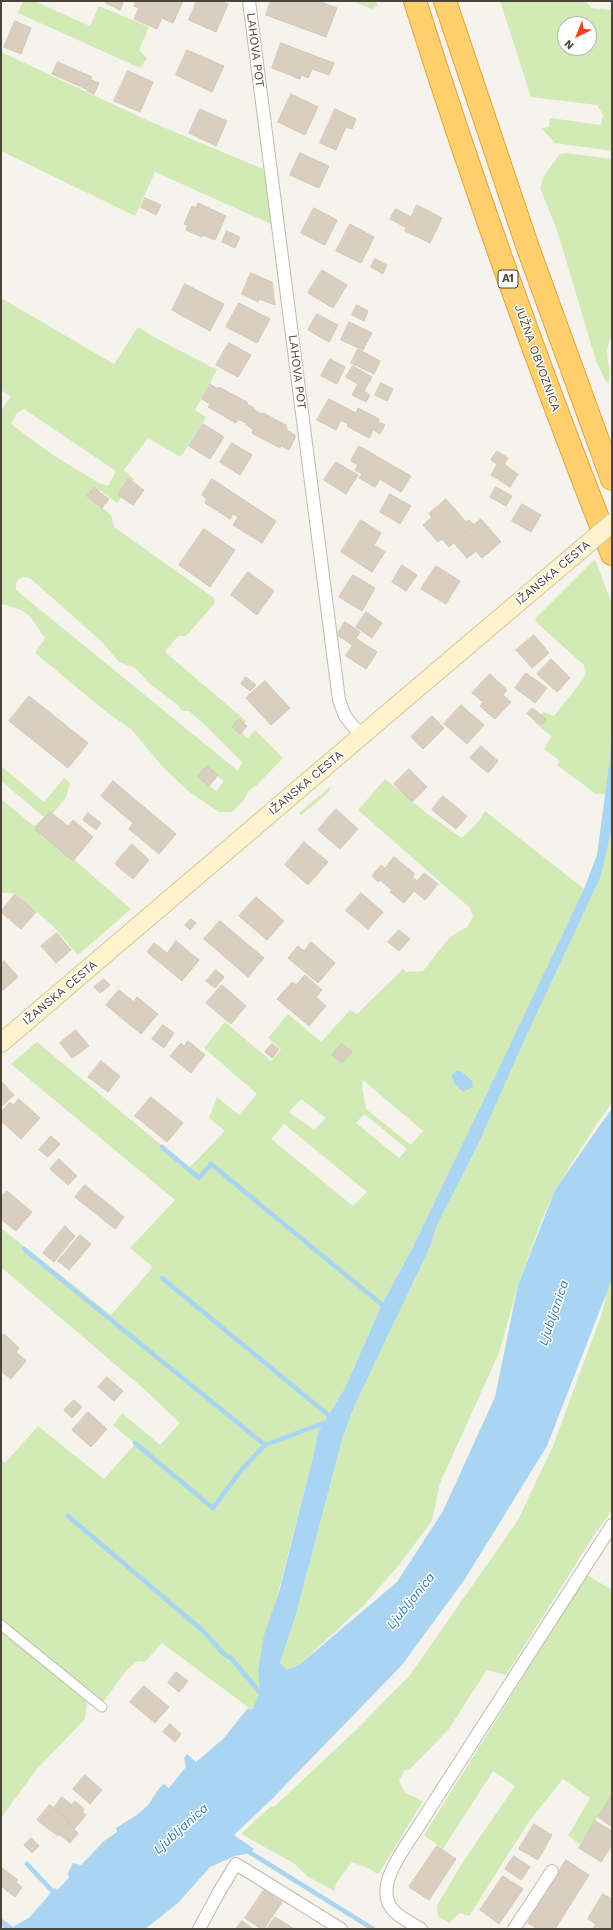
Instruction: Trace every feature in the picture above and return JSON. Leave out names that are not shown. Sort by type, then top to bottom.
[{"type":"highway","name":"JUŽNA OBVOZNICA","points":[[415,1],[502,263],[542,374],[612,554]]},
{"type":"highway","name":"A1","points":[[445,1],[525,241],[612,479]]},
{"type":"main road","name":"IŽANSKA CESTA","points":[[1,1043],[612,523]]},
{"type":"street","name":"LAHOVA POT","points":[[249,1],[340,700],[345,716],[361,736]]},
{"type":"street","points":[[421,1929],[395,1912],[386,1899],[386,1887],[390,1874],[416,1830],[612,1525]]},
{"type":"street","points":[[1,1625],[102,1708]]},
{"type":"street","points":[[199,1929],[236,1864],[341,1929]]},
{"type":"street","points":[[514,1929],[552,1871]]},
{"type":"green space","points":[[23,1],[34,1],[90,26],[99,6],[149,27],[139,50],[147,58],[140,68],[18,13]]},
{"type":"green space","points":[[353,1],[376,1],[378,6],[371,9]]},
{"type":"green space","points":[[500,1],[586,1],[591,8],[612,10],[612,151],[555,143],[541,128],[549,127],[550,118],[601,125],[603,115],[597,105],[531,97]]},
{"type":"green space","points":[[1,52],[151,122],[263,169],[267,176],[273,222],[271,224],[155,172],[135,216],[1,151]]},
{"type":"green space","points":[[566,153],[612,159],[612,337],[607,348],[610,372],[609,383],[605,380],[596,361],[557,230],[540,188],[545,174],[560,154]]},
{"type":"green space","points":[[1,298],[114,364],[138,327],[152,336],[217,370],[195,410],[206,417],[181,457],[148,438],[124,470],[134,479],[117,503],[100,490],[92,499],[111,515],[114,527],[214,598],[215,603],[186,636],[178,636],[165,652],[246,721],[238,730],[248,738],[255,730],[283,758],[256,786],[249,790],[244,800],[232,812],[219,812],[188,791],[163,767],[131,729],[109,714],[35,653],[45,638],[28,615],[18,609],[1,604],[1,410],[11,397],[1,390]],"holes":[[[24,409],[116,471],[108,486],[99,483],[53,455],[11,424],[16,414]],[[23,577],[30,578],[102,642],[119,662],[135,668],[150,684],[178,705],[182,711],[189,711],[203,723],[242,762],[238,771],[16,590],[16,584]],[[212,772],[224,781],[216,791],[204,781]]]},
{"type":"green space","points":[[595,559],[612,604],[612,709],[610,764],[607,794],[596,794],[557,765],[560,761],[544,749],[551,736],[534,722],[543,712],[554,716],[584,678],[585,673],[584,665],[538,624],[535,619]]},
{"type":"green space","points":[[1,766],[44,802],[64,778],[70,783],[66,797],[40,830],[131,909],[78,955],[53,926],[15,893],[1,893],[1,799],[34,826],[44,817],[1,781]]},
{"type":"green space","points":[[385,779],[429,815],[462,838],[478,822],[485,811],[584,889],[503,1062],[412,1249],[382,1304],[345,1388],[318,1432],[314,1453],[258,1671],[260,1692],[252,1710],[162,1643],[145,1662],[138,1661],[127,1670],[103,1702],[1,1619],[1,1460],[5,1463],[38,1426],[104,1479],[135,1444],[113,1425],[122,1413],[160,1445],[180,1423],[144,1389],[1,1267],[1,1228],[111,1315],[153,1267],[130,1248],[175,1200],[11,1064],[37,1042],[189,1168],[225,1131],[209,1118],[217,1097],[239,1115],[257,1094],[204,1048],[225,1022],[271,1061],[281,1049],[268,1038],[288,1014],[321,1042],[350,1010],[357,1014],[403,969],[406,972],[423,971],[450,937],[467,927],[473,917],[470,908],[358,810]],"holes":[[[363,1080],[423,1131],[411,1145],[366,1109],[362,1087]],[[301,1099],[326,1118],[314,1130],[289,1112]],[[364,1114],[407,1149],[399,1158],[356,1123]],[[284,1124],[367,1192],[353,1206],[271,1139]]]},
{"type":"green space","points":[[331,786],[329,792],[301,815],[299,813]]},
{"type":"green space","points":[[612,828],[612,1103],[596,1125],[555,1190],[543,1217],[518,1285],[499,1353],[440,1483],[432,1521],[399,1565],[364,1605],[299,1665],[287,1670],[280,1663],[295,1618],[343,1436],[354,1407],[430,1247],[437,1225],[478,1145],[525,1039],[601,876]]},
{"type":"green space","points":[[612,1279],[612,1511],[596,1532],[506,1675],[487,1670],[448,1730],[411,1768],[404,1771],[399,1781],[405,1793],[423,1801],[379,1873],[377,1874],[370,1869],[352,1862],[337,1882],[334,1891],[307,1876],[295,1864],[241,1834],[270,1807],[275,1806],[356,1730],[410,1675],[518,1520],[553,1446],[602,1313],[607,1290]]},
{"type":"green space","points":[[587,1575],[612,1590],[612,1795],[580,1844],[568,1836],[590,1798],[563,1779],[530,1820],[469,1916],[460,1913],[449,1923],[438,1916],[437,1905],[463,1862],[515,1786],[493,1771],[443,1849],[424,1835]]},
{"type":"green space","points":[[1,1631],[87,1702],[85,1719],[36,1770],[1,1818]]},
{"type":"water","name":"Ljubljanica","points":[[612,709],[612,828],[601,876],[525,1039],[478,1145],[437,1225],[430,1247],[354,1407],[343,1436],[295,1618],[280,1663],[287,1670],[299,1665],[397,1582],[443,1511],[495,1397],[518,1285],[555,1190],[612,1108],[612,1279],[547,1446],[465,1579],[402,1665],[270,1801],[234,1835],[254,1849],[250,1853],[235,1856],[210,1867],[178,1903],[145,1929],[3,1929],[1,1918],[13,1927],[30,1917],[55,1888],[57,1890],[69,1878],[68,1873],[73,1863],[81,1865],[104,1841],[117,1832],[116,1828],[133,1818],[144,1809],[161,1786],[164,1784],[169,1788],[186,1767],[184,1758],[187,1754],[196,1762],[223,1739],[248,1708],[252,1710],[260,1692],[258,1671],[264,1635],[279,1592],[318,1432],[345,1388],[382,1304],[412,1249],[584,889],[597,855],[610,758]]},
{"type":"water","points":[[456,1071],[462,1072],[472,1081],[473,1087],[463,1092],[454,1083],[452,1075]]},
{"type":"building","points":[[107,1],[124,1],[120,10],[106,3]]},
{"type":"building","points":[[136,1],[183,1],[173,23],[162,18],[157,29],[134,19],[139,8],[134,6]]},
{"type":"building","points":[[197,1],[220,1],[228,4],[216,32],[189,20]]},
{"type":"building","points":[[271,1],[318,1],[337,8],[326,37],[266,15]]},
{"type":"building","points":[[15,21],[31,28],[21,54],[4,47]]},
{"type":"building","points":[[281,43],[334,63],[329,75],[312,69],[308,78],[301,75],[300,79],[272,68]]},
{"type":"building","points":[[187,50],[224,66],[212,92],[176,75]]},
{"type":"building","points":[[58,62],[92,77],[86,89],[52,74]]},
{"type":"building","points":[[128,71],[153,82],[140,112],[114,101]]},
{"type":"building","points":[[92,80],[99,83],[94,94],[87,91]]},
{"type":"building","points":[[291,94],[318,107],[305,135],[278,122]]},
{"type":"building","points":[[200,109],[227,121],[216,146],[189,133]]},
{"type":"building","points":[[335,109],[356,119],[352,129],[346,127],[336,150],[320,143]]},
{"type":"building","points":[[300,153],[329,166],[319,188],[290,175]]},
{"type":"building","points":[[145,198],[161,205],[156,215],[141,207]]},
{"type":"building","points":[[198,203],[226,216],[215,240],[203,235],[202,237],[186,230],[188,225],[184,224],[192,206],[196,208]]},
{"type":"building","points":[[417,205],[442,218],[430,243],[405,231]]},
{"type":"building","points":[[314,208],[337,220],[325,245],[301,233]]},
{"type":"building","points":[[396,209],[411,217],[405,227],[390,219]]},
{"type":"building","points":[[350,224],[374,237],[361,263],[336,251]]},
{"type":"building","points":[[227,231],[240,237],[235,248],[222,242]]},
{"type":"building","points":[[375,259],[387,265],[383,274],[371,267]]},
{"type":"building","points":[[322,270],[347,285],[333,308],[308,293]]},
{"type":"building","points":[[251,273],[272,282],[275,305],[259,299],[258,302],[242,294]]},
{"type":"building","points":[[185,284],[224,304],[210,331],[172,310]]},
{"type":"building","points":[[239,303],[270,319],[257,343],[226,327]]},
{"type":"building","points":[[357,305],[368,311],[364,321],[352,315]]},
{"type":"building","points":[[317,314],[338,325],[329,342],[308,330]]},
{"type":"building","points":[[349,322],[372,333],[363,350],[341,340]]},
{"type":"building","points":[[229,343],[251,355],[238,377],[216,365]]},
{"type":"building","points":[[358,349],[380,361],[374,374],[351,363]]},
{"type":"building","points":[[330,359],[345,367],[337,384],[321,376]]},
{"type":"building","points":[[353,366],[372,377],[364,391],[370,395],[366,402],[352,395],[358,384],[346,377]]},
{"type":"building","points":[[381,383],[393,389],[387,401],[375,395]]},
{"type":"building","points":[[210,384],[218,389],[219,387],[247,402],[247,404],[254,408],[246,423],[238,419],[236,423],[208,407],[210,404],[202,399]]},
{"type":"building","points":[[329,399],[356,413],[358,408],[379,419],[378,422],[385,425],[380,434],[373,430],[369,438],[347,426],[348,424],[341,420],[336,430],[317,420]]},
{"type":"building","points":[[254,410],[286,425],[287,430],[295,435],[289,450],[281,446],[280,448],[252,433],[253,429],[246,425]]},
{"type":"building","points":[[203,424],[224,437],[210,459],[189,446]]},
{"type":"building","points":[[232,443],[252,455],[240,475],[220,462]]},
{"type":"building","points":[[359,446],[411,476],[401,492],[380,479],[375,487],[359,478],[362,474],[355,470],[358,465],[351,461]]},
{"type":"building","points":[[497,451],[508,458],[504,464],[518,474],[510,487],[491,475],[497,464],[491,460]]},
{"type":"building","points":[[336,462],[358,475],[346,494],[324,480]]},
{"type":"building","points":[[129,479],[144,490],[133,505],[118,495]]},
{"type":"building","points":[[212,479],[276,521],[262,543],[233,525],[238,517],[233,514],[230,519],[205,503],[207,499],[202,495]]},
{"type":"building","points":[[496,487],[512,496],[506,506],[490,497]]},
{"type":"building","points":[[94,488],[109,499],[102,508],[87,496]]},
{"type":"building","points":[[390,494],[411,506],[400,524],[380,512]]},
{"type":"building","points":[[446,499],[466,522],[469,520],[474,525],[449,547],[442,539],[438,542],[423,525],[432,517],[429,514]]},
{"type":"building","points":[[522,504],[541,515],[531,532],[512,521]]},
{"type":"building","points":[[481,519],[501,542],[482,558],[476,551],[467,558],[454,543]]},
{"type":"building","points":[[361,520],[381,533],[374,545],[385,552],[372,572],[341,552]]},
{"type":"building","points":[[204,529],[235,550],[210,587],[179,565]]},
{"type":"building","points":[[402,565],[417,575],[406,591],[392,582]]},
{"type":"building","points":[[436,566],[460,581],[446,604],[421,589]]},
{"type":"building","points":[[248,572],[274,591],[257,615],[231,595]]},
{"type":"building","points":[[353,575],[375,588],[362,611],[339,597]]},
{"type":"building","points":[[366,612],[382,623],[372,638],[356,627]]},
{"type":"building","points":[[345,622],[360,632],[352,645],[337,635]]},
{"type":"building","points":[[534,635],[549,653],[532,668],[516,650]]},
{"type":"building","points":[[357,639],[377,652],[366,669],[346,656]]},
{"type":"building","points":[[551,659],[570,678],[557,692],[537,674]]},
{"type":"building","points":[[526,673],[547,688],[535,703],[515,688]]},
{"type":"building","points":[[490,674],[507,690],[503,695],[511,702],[495,719],[480,706],[483,702],[472,693]]},
{"type":"building","points":[[246,677],[256,685],[250,691],[241,684]]},
{"type":"building","points":[[265,681],[290,708],[271,725],[246,698]]},
{"type":"building","points":[[29,696],[88,743],[68,768],[9,721]]},
{"type":"building","points":[[461,705],[484,725],[467,744],[444,724]]},
{"type":"building","points":[[532,708],[546,719],[541,725],[527,714]]},
{"type":"building","points":[[432,716],[444,728],[423,749],[411,737]]},
{"type":"building","points":[[239,719],[247,726],[240,734],[232,727]]},
{"type":"building","points":[[481,746],[498,761],[488,773],[470,758]]},
{"type":"building","points":[[207,766],[218,775],[209,786],[198,777]]},
{"type":"building","points":[[409,769],[427,787],[412,802],[394,784]]},
{"type":"building","points":[[113,781],[176,834],[159,854],[129,829],[133,823],[101,796]]},
{"type":"building","points":[[443,796],[467,816],[456,829],[432,810]]},
{"type":"building","points":[[336,809],[358,829],[340,849],[318,830]]},
{"type":"building","points":[[50,812],[68,826],[73,820],[93,837],[73,861],[35,829]]},
{"type":"building","points":[[88,813],[101,823],[96,830],[83,820]]},
{"type":"building","points":[[304,842],[328,862],[308,885],[285,865]]},
{"type":"building","points":[[132,844],[149,860],[133,879],[115,864]]},
{"type":"building","points":[[394,857],[415,874],[412,877],[417,881],[424,873],[438,884],[425,900],[414,891],[404,903],[390,892],[392,890],[380,880],[378,882],[372,876],[381,865],[385,868]]},
{"type":"building","points":[[361,893],[383,912],[368,929],[346,911]]},
{"type":"building","points":[[15,894],[36,912],[21,929],[1,912]]},
{"type":"building","points":[[256,897],[284,921],[267,940],[239,916]]},
{"type":"building","points":[[191,919],[196,923],[190,930],[185,925]]},
{"type":"building","points":[[220,921],[264,958],[248,977],[204,939]]},
{"type":"building","points":[[399,930],[410,939],[399,951],[388,942]]},
{"type":"building","points":[[57,933],[71,950],[56,963],[41,946]]},
{"type":"building","points":[[176,941],[199,960],[182,981],[147,952],[154,943],[167,953]]},
{"type":"building","points":[[311,942],[335,963],[318,983],[288,958],[298,946],[304,951]]},
{"type":"building","points":[[4,961],[18,977],[1,992],[1,964]]},
{"type":"building","points":[[216,970],[224,977],[215,988],[206,981]]},
{"type":"building","points":[[305,975],[322,990],[316,997],[326,1006],[309,1026],[277,999],[292,982],[296,985]]},
{"type":"building","points":[[104,979],[110,985],[100,993],[94,987]]},
{"type":"building","points":[[222,985],[246,1006],[231,1024],[206,1003]]},
{"type":"building","points":[[119,990],[134,1002],[137,997],[158,1014],[141,1034],[106,1005]]},
{"type":"building","points":[[163,1025],[174,1033],[164,1048],[152,1039]]},
{"type":"building","points":[[76,1030],[89,1046],[72,1058],[60,1043]]},
{"type":"building","points":[[188,1041],[205,1055],[191,1073],[170,1056],[181,1043],[184,1046]]},
{"type":"building","points":[[272,1044],[279,1049],[272,1058],[265,1052]]},
{"type":"building","points":[[342,1044],[352,1052],[342,1063],[332,1055]]},
{"type":"building","points":[[101,1061],[120,1076],[108,1092],[88,1077]]},
{"type":"building","points":[[1,1081],[14,1095],[2,1106],[1,1104]]},
{"type":"building","points":[[151,1097],[183,1123],[167,1142],[135,1116]]},
{"type":"building","points":[[19,1099],[40,1118],[21,1139],[1,1121],[1,1112],[10,1102],[13,1105]]},
{"type":"building","points":[[51,1136],[60,1144],[48,1157],[39,1150]]},
{"type":"building","points":[[59,1159],[77,1176],[68,1185],[50,1169]]},
{"type":"building","points":[[85,1185],[124,1217],[115,1229],[75,1197]]},
{"type":"building","points":[[7,1191],[32,1212],[16,1231],[1,1219],[1,1198]]},
{"type":"building","points":[[65,1226],[75,1236],[54,1262],[43,1253]]},
{"type":"building","points":[[80,1235],[91,1244],[69,1270],[58,1261]]},
{"type":"building","points":[[4,1334],[19,1348],[16,1352],[26,1361],[11,1379],[1,1371],[1,1338]]},
{"type":"building","points":[[107,1377],[123,1391],[114,1401],[98,1387]]},
{"type":"building","points":[[74,1400],[82,1407],[72,1418],[64,1410]]},
{"type":"building","points":[[88,1412],[107,1429],[91,1447],[72,1430]]},
{"type":"building","points":[[176,1672],[188,1681],[179,1692],[168,1683]]},
{"type":"building","points":[[144,1686],[169,1707],[155,1723],[130,1702]]},
{"type":"building","points":[[170,1724],[181,1734],[175,1742],[163,1732]]},
{"type":"building","points":[[85,1775],[102,1790],[90,1804],[73,1789]]},
{"type":"building","points":[[612,1795],[612,1827],[598,1817]]},
{"type":"building","points":[[62,1797],[72,1805],[75,1801],[84,1809],[82,1812],[86,1815],[74,1829],[68,1824],[70,1821],[54,1808]]},
{"type":"building","points":[[50,1805],[70,1821],[68,1824],[78,1833],[70,1843],[37,1820]]},
{"type":"building","points":[[595,1821],[612,1831],[612,1845],[601,1862],[579,1848]]},
{"type":"building","points":[[534,1824],[552,1835],[538,1860],[519,1849]]},
{"type":"building","points":[[31,1838],[39,1846],[32,1853],[24,1845]]},
{"type":"building","points":[[437,1846],[456,1859],[429,1900],[409,1887]]},
{"type":"building","points":[[514,1856],[530,1867],[521,1880],[505,1869]]},
{"type":"building","points":[[566,1860],[589,1875],[555,1929],[538,1929],[528,1923]]},
{"type":"building","points":[[2,1868],[18,1880],[16,1882],[22,1887],[15,1897],[1,1886]]},
{"type":"building","points":[[503,1876],[523,1889],[499,1924],[480,1910]]},
{"type":"building","points":[[264,1890],[282,1902],[264,1929],[261,1929],[245,1918]]},
{"type":"building","points":[[603,1894],[612,1899],[612,1929],[593,1929],[596,1924],[588,1919]]},
{"type":"building","points":[[275,1917],[294,1929],[267,1929]]},
{"type":"building","points":[[242,1921],[253,1929],[236,1929]]},
{"type":"waterway","points":[[162,1147],[199,1178],[211,1164],[386,1308]]},
{"type":"waterway","points":[[24,1249],[265,1445]]},
{"type":"waterway","points":[[162,1278],[332,1418]]},
{"type":"waterway","points":[[135,1443],[213,1508],[242,1469],[265,1445],[324,1423],[328,1424]]},
{"type":"waterway","points":[[68,1516],[202,1630],[225,1655],[231,1658],[263,1696]]},
{"type":"waterway","points":[[246,1850],[373,1929]]},
{"type":"waterway","points":[[27,1864],[55,1894]]}]
